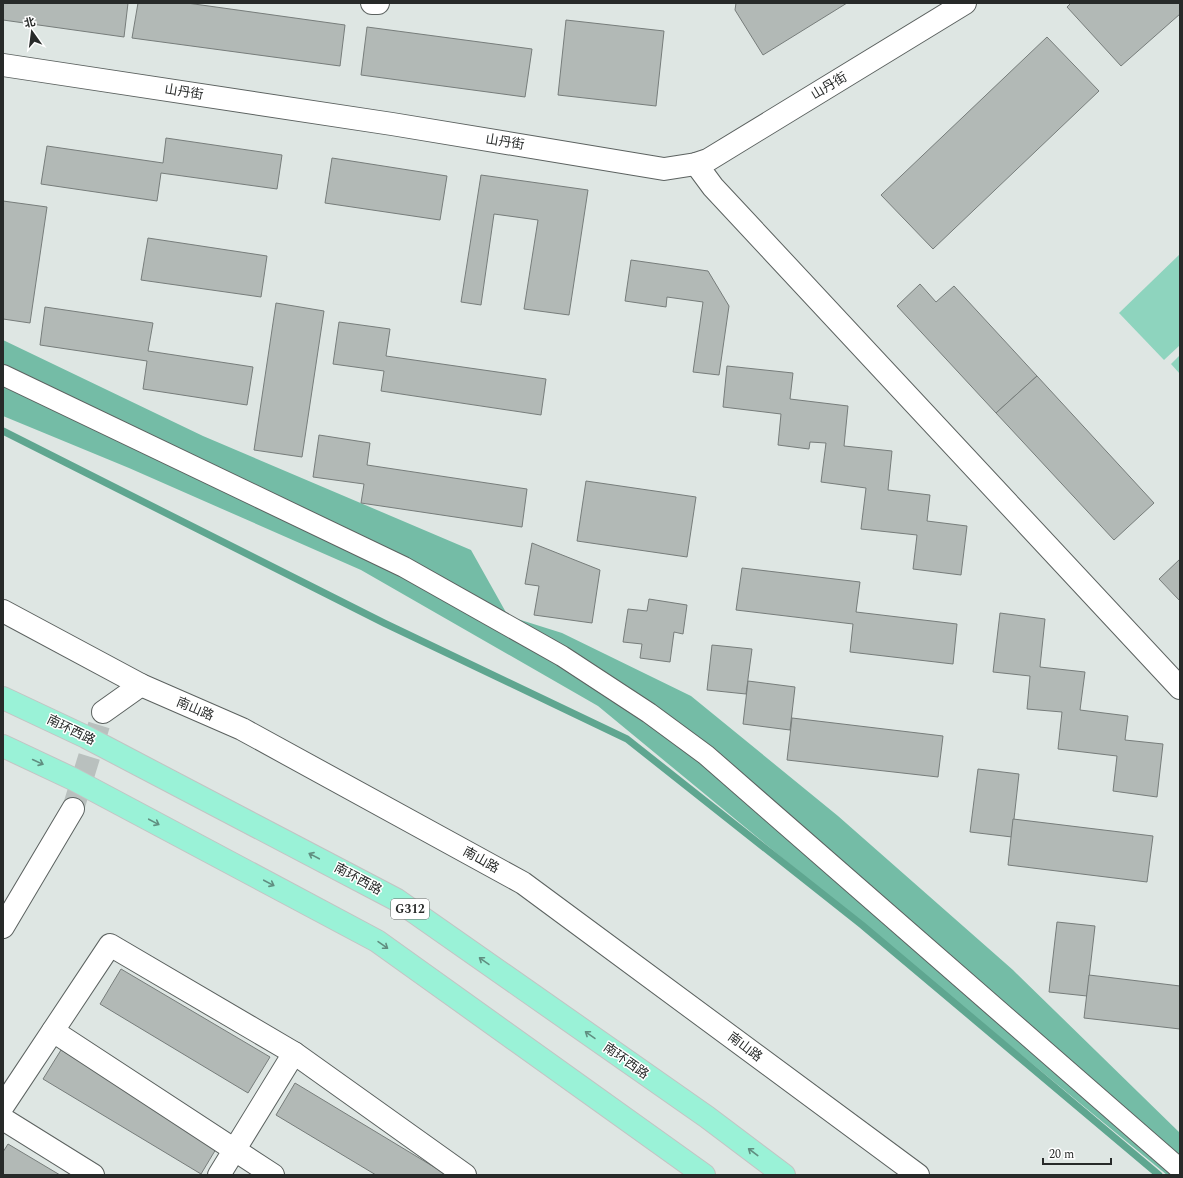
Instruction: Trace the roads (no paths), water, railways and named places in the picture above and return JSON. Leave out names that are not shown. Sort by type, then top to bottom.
[{"type":"highway","name":"南环西路","points":[[3,698],[86,737],[397,900],[707,1117],[784,1175]]},
{"type":"highway","points":[[3,746],[73,779],[378,941],[704,1175]]},
{"type":"street","points":[[372,3],[378,3]]},
{"type":"street","name":"山丹街","points":[[3,65],[392,124],[664,169],[696,164],[708,160],[965,3]]},
{"type":"street","points":[[696,164],[713,187],[1180,688]]},
{"type":"street","points":[[3,375],[404,567],[562,656],[649,713],[706,755],[1180,1169]]},
{"type":"street","name":"南山路","points":[[3,611],[141,685],[242,729],[523,883],[918,1175]]},
{"type":"street","points":[[103,712],[141,685]]},
{"type":"street","points":[[3,927],[73,809]]},
{"type":"street","points":[[3,1106],[110,945],[294,1052],[465,1175]]},
{"type":"street","points":[[53,1031],[273,1175]]},
{"type":"street","points":[[219,1175],[294,1052]]},
{"type":"street","points":[[3,1119],[93,1175]]},
{"type":"waterway","points":[[3,431],[384,623],[627,739],[862,925],[1159,1175]]},
{"type":"tunnel","points":[[73,809],[103,712]]}]
